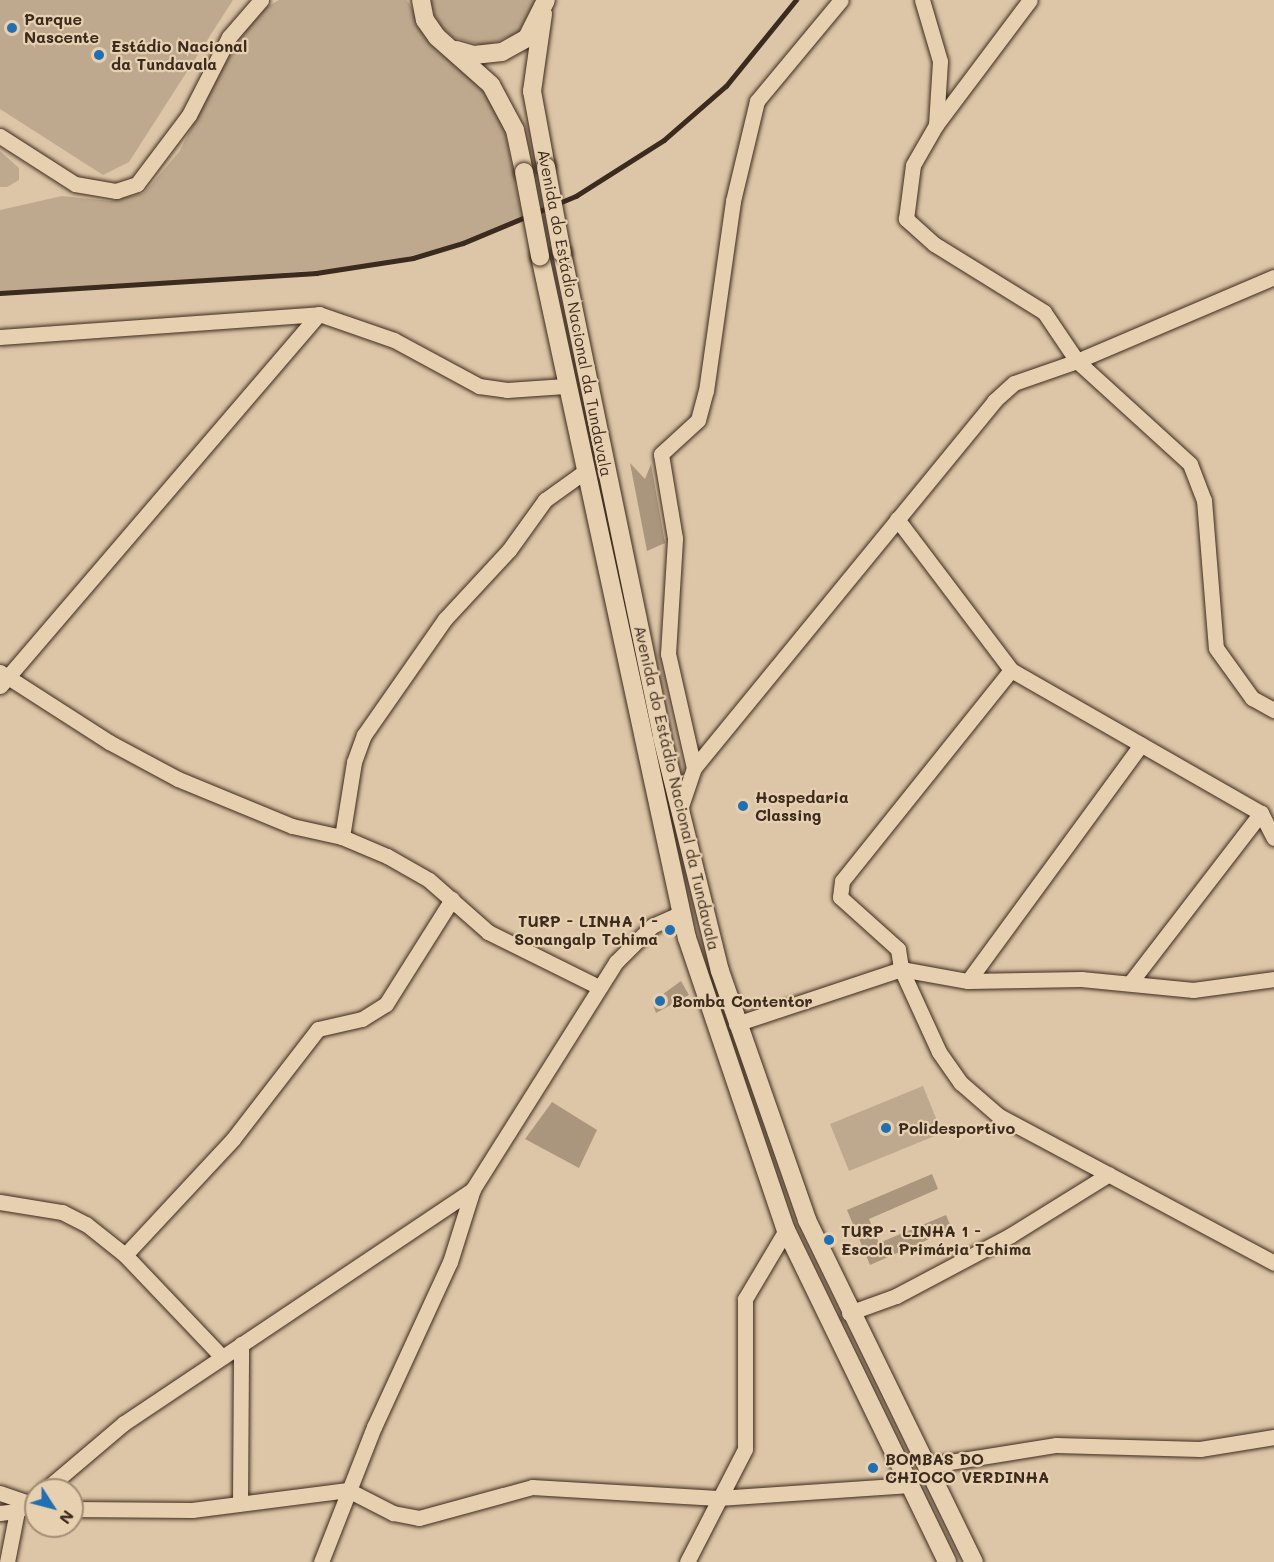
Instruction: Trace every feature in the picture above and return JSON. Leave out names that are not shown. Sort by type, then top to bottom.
[{"type":"street","points":[[0,136],[75,184],[116,191],[137,184],[189,116],[229,38],[261,0]]},
{"type":"street","name":"Avenida do Estádio Nacional da Tundavala","points":[[421,0],[424,20],[491,85],[515,130],[565,386],[681,914],[786,1230],[907,1485],[947,1562]]},
{"type":"street","points":[[694,768],[668,654],[675,538],[662,454],[698,420],[706,391],[733,201],[757,101],[841,0]]},
{"type":"street","points":[[922,0],[940,61],[936,124]]},
{"type":"street","points":[[1030,0],[936,124],[913,165],[904,201],[906,219],[934,244],[1044,312],[1077,361],[1190,464],[1204,500],[1216,648],[1252,698],[1274,710]]},
{"type":"street","points":[[454,49],[474,55],[502,52],[527,38],[544,7]]},
{"type":"street","name":"Avenida do Estádio Nacional da Tundavala","points":[[544,7],[531,70],[536,114],[562,253],[679,813],[736,1024],[807,1221],[849,1314],[974,1562]]},
{"type":"street","points":[[679,813],[694,768],[897,519],[1014,383],[1077,361],[1274,277]]},
{"type":"street","points":[[0,337],[319,314],[394,340],[479,386],[507,390],[565,386]]},
{"type":"street","points":[[319,314],[3,679],[109,742],[178,779],[292,826],[342,837],[429,880],[488,932],[599,987]]},
{"type":"street","points":[[342,837],[354,762],[364,735],[445,619],[509,550],[544,500],[584,472]]},
{"type":"street","points":[[897,519],[1011,670],[1261,813],[1274,838]]},
{"type":"street","points":[[1011,670],[842,881],[840,897],[898,949],[901,969],[939,1052],[961,1083],[999,1116],[1274,1263]]},
{"type":"street","points":[[968,981],[1141,745]]},
{"type":"street","points":[[1130,983],[1261,813]]},
{"type":"street","points":[[125,1255],[233,1139],[318,1029],[362,1019],[387,1004],[452,900]]},
{"type":"street","points":[[321,1562],[348,1490],[450,1262],[473,1189],[599,987],[633,942],[681,914]]},
{"type":"street","points":[[736,1024],[901,969],[968,981],[1130,983],[1193,990],[1274,979]]},
{"type":"street","points":[[849,1314],[896,1296],[1011,1235],[1109,1174]]},
{"type":"street","points":[[59,1478],[124,1423],[473,1189]]},
{"type":"street","points":[[0,1202],[62,1212],[125,1255],[222,1357]]},
{"type":"street","points":[[687,1562],[718,1498],[736,1476],[745,1449],[745,1299],[786,1230]]},
{"type":"street","points":[[240,1503],[241,1344]]},
{"type":"street","points":[[924,1466],[1056,1445],[1200,1449],[1274,1437]]},
{"type":"street","points":[[84,1510],[124,1512],[240,1503],[348,1490],[393,1514],[419,1518],[532,1487],[718,1498],[907,1485]]},
{"type":"street","points":[[0,1493],[24,1502]]},
{"type":"street","points":[[0,1513],[24,1506]]},
{"type":"street","points":[[7,1562],[24,1517]]},
{"type":"shaded area","name":"Estádio Nacional da Tundavala","points":[[0,0],[233,0],[129,162],[103,175],[0,109]]},
{"type":"shaded area","points":[[279,0],[407,0],[433,47],[483,87],[503,122],[523,220],[463,243],[366,267],[0,293],[0,210],[62,196],[110,201],[144,193],[179,152],[238,38],[260,11]]},
{"type":"shaded area","points":[[429,0],[537,0],[518,33],[485,46],[452,37],[439,25]]},
{"type":"shaded area","points":[[0,151],[19,168],[19,180],[7,187],[0,187]]},
{"type":"shaded area","name":"Polidesportivo","points":[[923,1086],[942,1133],[849,1171],[830,1124]]},
{"type":"building","points":[[630,463],[645,479],[651,464],[665,543],[647,551]]},
{"type":"building","points":[[681,981],[689,995],[656,1013],[652,1002]]},
{"type":"building","points":[[552,1102],[597,1130],[579,1168],[525,1139]]},
{"type":"building","points":[[932,1174],[938,1189],[869,1219],[879,1243],[946,1215],[952,1229],[870,1265],[847,1210]]},
{"type":"railway","points":[[0,293],[316,273],[413,258],[463,243],[576,196],[664,140],[726,86],[796,0]]},
{"type":"place","name":"Parque Nascente","points":[[12,28]]},
{"type":"place","name":"Estádio Nacional da Tundavala","points":[[99,55]]},
{"type":"place","name":"Hospedaria Classing","points":[[743,806]]},
{"type":"place","name":"TURP - LINHA 1 - Sonangalp Tchima","points":[[670,930]]},
{"type":"place","name":"Bomba Contentor","points":[[660,1001]]},
{"type":"place","name":"Polidesportivo","points":[[886,1128]]},
{"type":"place","name":"TURP - LINHA 1 - Escola Primária Tchima","points":[[829,1240]]},
{"type":"place","name":"BOMBAS DO CHIOCO VERDINHA","points":[[873,1468]]}]
